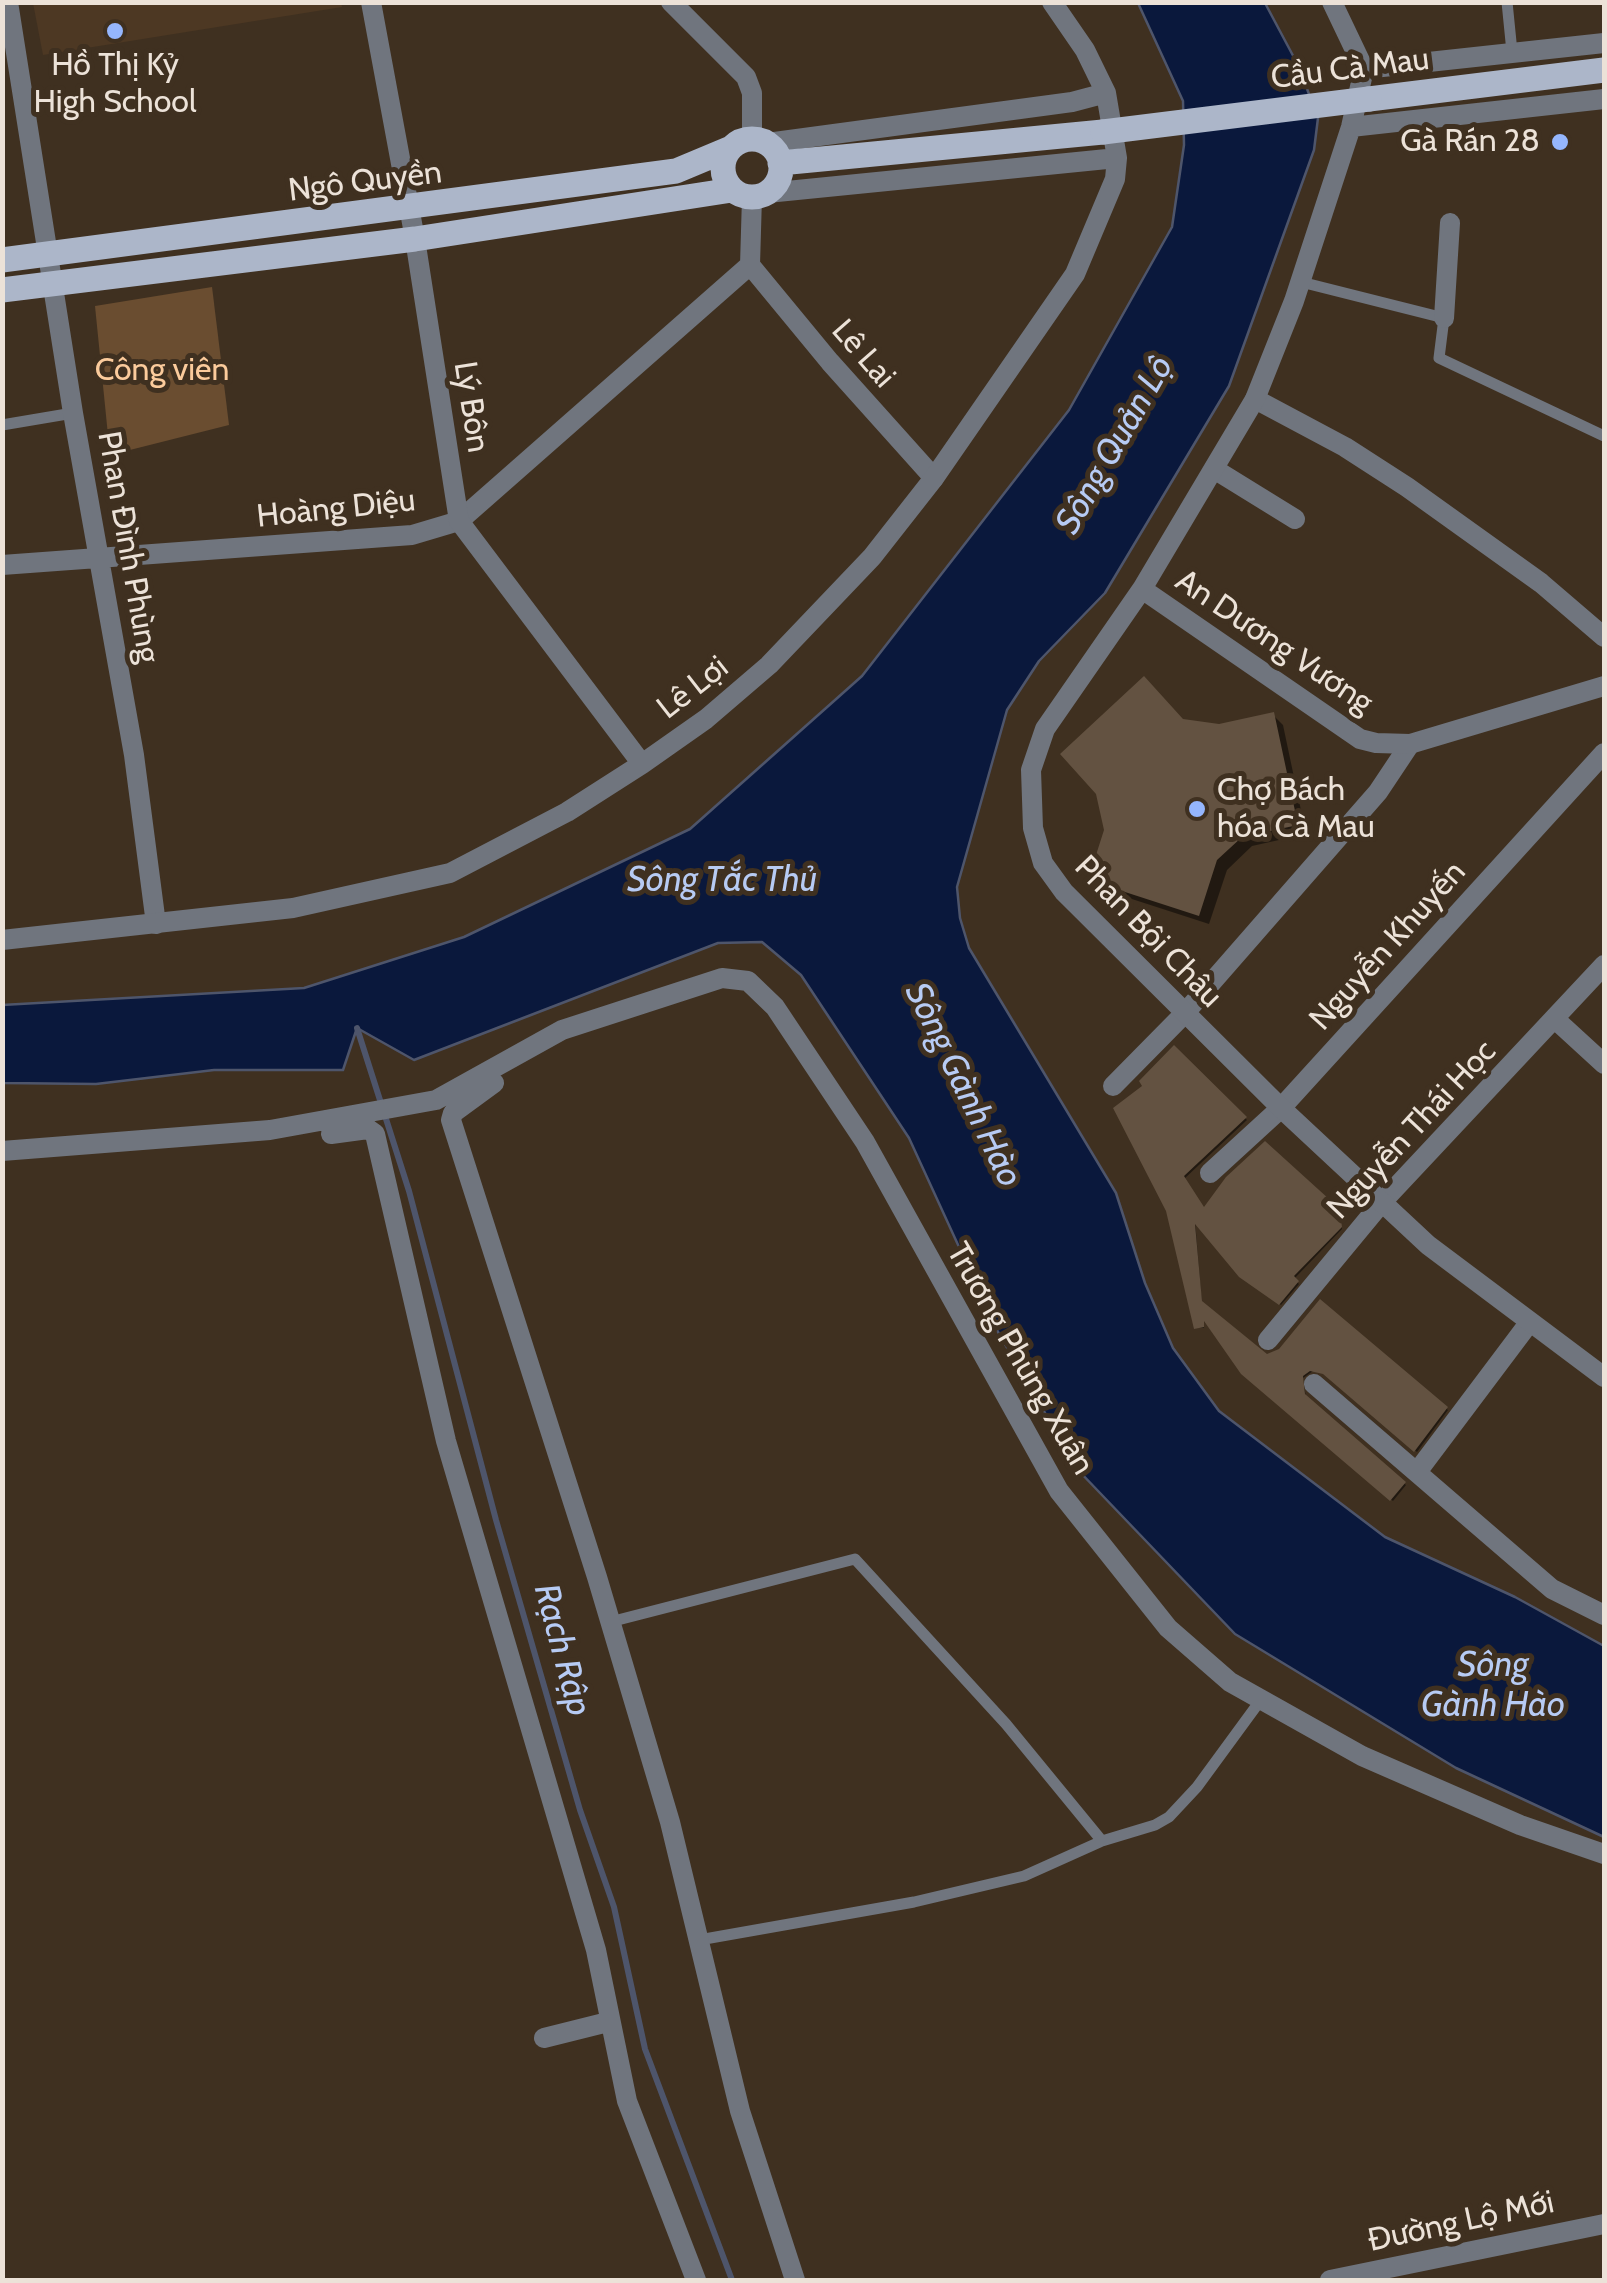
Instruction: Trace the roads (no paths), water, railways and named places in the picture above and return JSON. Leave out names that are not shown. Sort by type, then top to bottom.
[{"type":"main road","name":"Cầu Cà Mau","points":[[1102,132],[1604,70]]},
{"type":"main road","name":"Ngô Quyền","points":[[2,260],[409,210],[676,171],[758,148],[1102,132]]},
{"type":"main road","points":[[758,148],[778,180],[750,193],[724,174],[758,148]]},
{"type":"main road","name":"Ngô Quyền","points":[[2,290],[415,240],[750,193]]},
{"type":"street","name":"Phan Đình Phùng","points":[[8,2],[73,413],[131,736],[156,924]]},
{"type":"street","name":"Lý Bôn","points":[[371,2],[415,240],[459,521],[642,764]]},
{"type":"street","points":[[671,2],[746,77],[752,93],[758,148],[1072,102],[1106,93]]},
{"type":"street","name":"Lê Lợi","points":[[2,940],[343,900],[450,872],[518,840],[642,764],[706,719],[791,645],[872,557],[934,478],[1075,274],[1115,179],[1117,158],[1106,93],[1085,50],[1052,2]]},
{"type":"street","points":[[1332,2],[1364,69],[1604,43]]},
{"type":"street","name":"Phan Bội Châu","points":[[1364,69],[1351,126],[1301,282],[1255,400],[1142,589],[1046,729],[1031,770],[1033,828],[1043,863],[1064,892],[1281,1108],[1428,1244],[1604,1377]]},
{"type":"street","points":[[1351,126],[1604,99]]},
{"type":"street","points":[[750,265],[750,193],[1117,158]]},
{"type":"street","points":[[1444,318],[1450,223]]},
{"type":"street","name":"Lê Lai","points":[[750,265],[934,478]]},
{"type":"street","name":"Hoàng Diệu","points":[[2,566],[412,535],[459,521],[750,265]]},
{"type":"street","points":[[1255,400],[1407,487],[1541,584],[1604,636]]},
{"type":"street","points":[[1214,469],[1295,519]]},
{"type":"street","name":"An Dương Vương","points":[[1142,589],[1360,739],[1410,744],[1604,686]]},
{"type":"street","points":[[1113,1086],[1184,1014],[1378,792],[1410,744]]},
{"type":"street","name":"Nguyễn Khuyến","points":[[1210,1172],[1281,1108],[1604,753]]},
{"type":"street","name":"Nguyễn Thái Học","points":[[1268,1340],[1383,1201],[1604,965]]},
{"type":"street","name":"Trương Phùng Xuân","points":[[270,1130],[436,1100],[562,1030],[722,978],[748,982],[762,993],[865,1142],[1059,1491],[1168,1628],[1200,1660],[1260,1701],[1396,1772],[1604,1854]]},
{"type":"street","points":[[1556,1020],[1604,1064]]},
{"type":"street","points":[[531,1048],[511,1072],[454,1112],[451,1120],[670,1822],[740,2111],[795,2280]]},
{"type":"street","points":[[2,1152],[270,1130],[289,1139],[368,1130],[374,1134],[446,1442],[596,1950],[627,2100],[696,2280]]},
{"type":"street","points":[[1418,1472],[1529,1323]]},
{"type":"street","points":[[1314,1384],[1552,1589],[1604,1615]]},
{"type":"street","points":[[544,2038],[608,2022]]},
{"type":"street","name":"Đường Lộ Mới","points":[[1330,2280],[1604,2224]]},
{"type":"lane","points":[[1508,2],[1512,52]]},
{"type":"lane","points":[[1301,282],[1444,318],[1439,358],[1604,436]]},
{"type":"lane","points":[[2,425],[73,413]]},
{"type":"lane","points":[[610,1622],[856,1558],[1006,1724],[1102,1840]]},
{"type":"lane","points":[[699,1940],[914,1902],[1024,1876],[1102,1840],[1169,1817],[1260,1701]]},
{"type":"water","points":[[1138,3],[1265,3],[1298,65],[1318,118],[1314,150],[1229,386],[1105,593],[1039,661],[1007,710],[957,887],[960,918],[969,948],[1116,1193],[1145,1283],[1173,1348],[1219,1411],[1385,1537],[1515,1597],[1604,1646],[1604,1837],[1456,1768],[1235,1634],[1078,1470],[998,1332],[909,1138],[801,975],[762,942],[718,943],[414,1060],[357,1028],[343,1070],[214,1070],[96,1084],[3,1083],[2,1005],[304,988],[464,937],[690,829],[862,676],[1069,410],[1172,227],[1184,145],[1183,101]]},
{"type":"waterway","name":"Rạch Rập","points":[[357,1028],[409,1191],[496,1520],[580,1810],[614,1907],[645,2049],[732,2280]]},
{"type":"place","name":"Hồ Thị Kỷ High School","points":[[115,31]]},
{"type":"place","name":"Gà Rán 28","points":[[1560,142]]},
{"type":"place","name":"Chợ Bách hóa Cà Mau","points":[[1197,809]]},
{"type":"park label","name":"Công viên","points":[[162,371]]},
{"type":"water label","name":"Sông Quản Lộ","points":[[1115,445]]},
{"type":"water label","name":"Sông Tắc Thủ","points":[[722,881]]},
{"type":"water label","name":"Sông Gành Hào","points":[[963,1085]]},
{"type":"water label","name":"Sông Gành Hào","points":[[1493,1686]]}]
